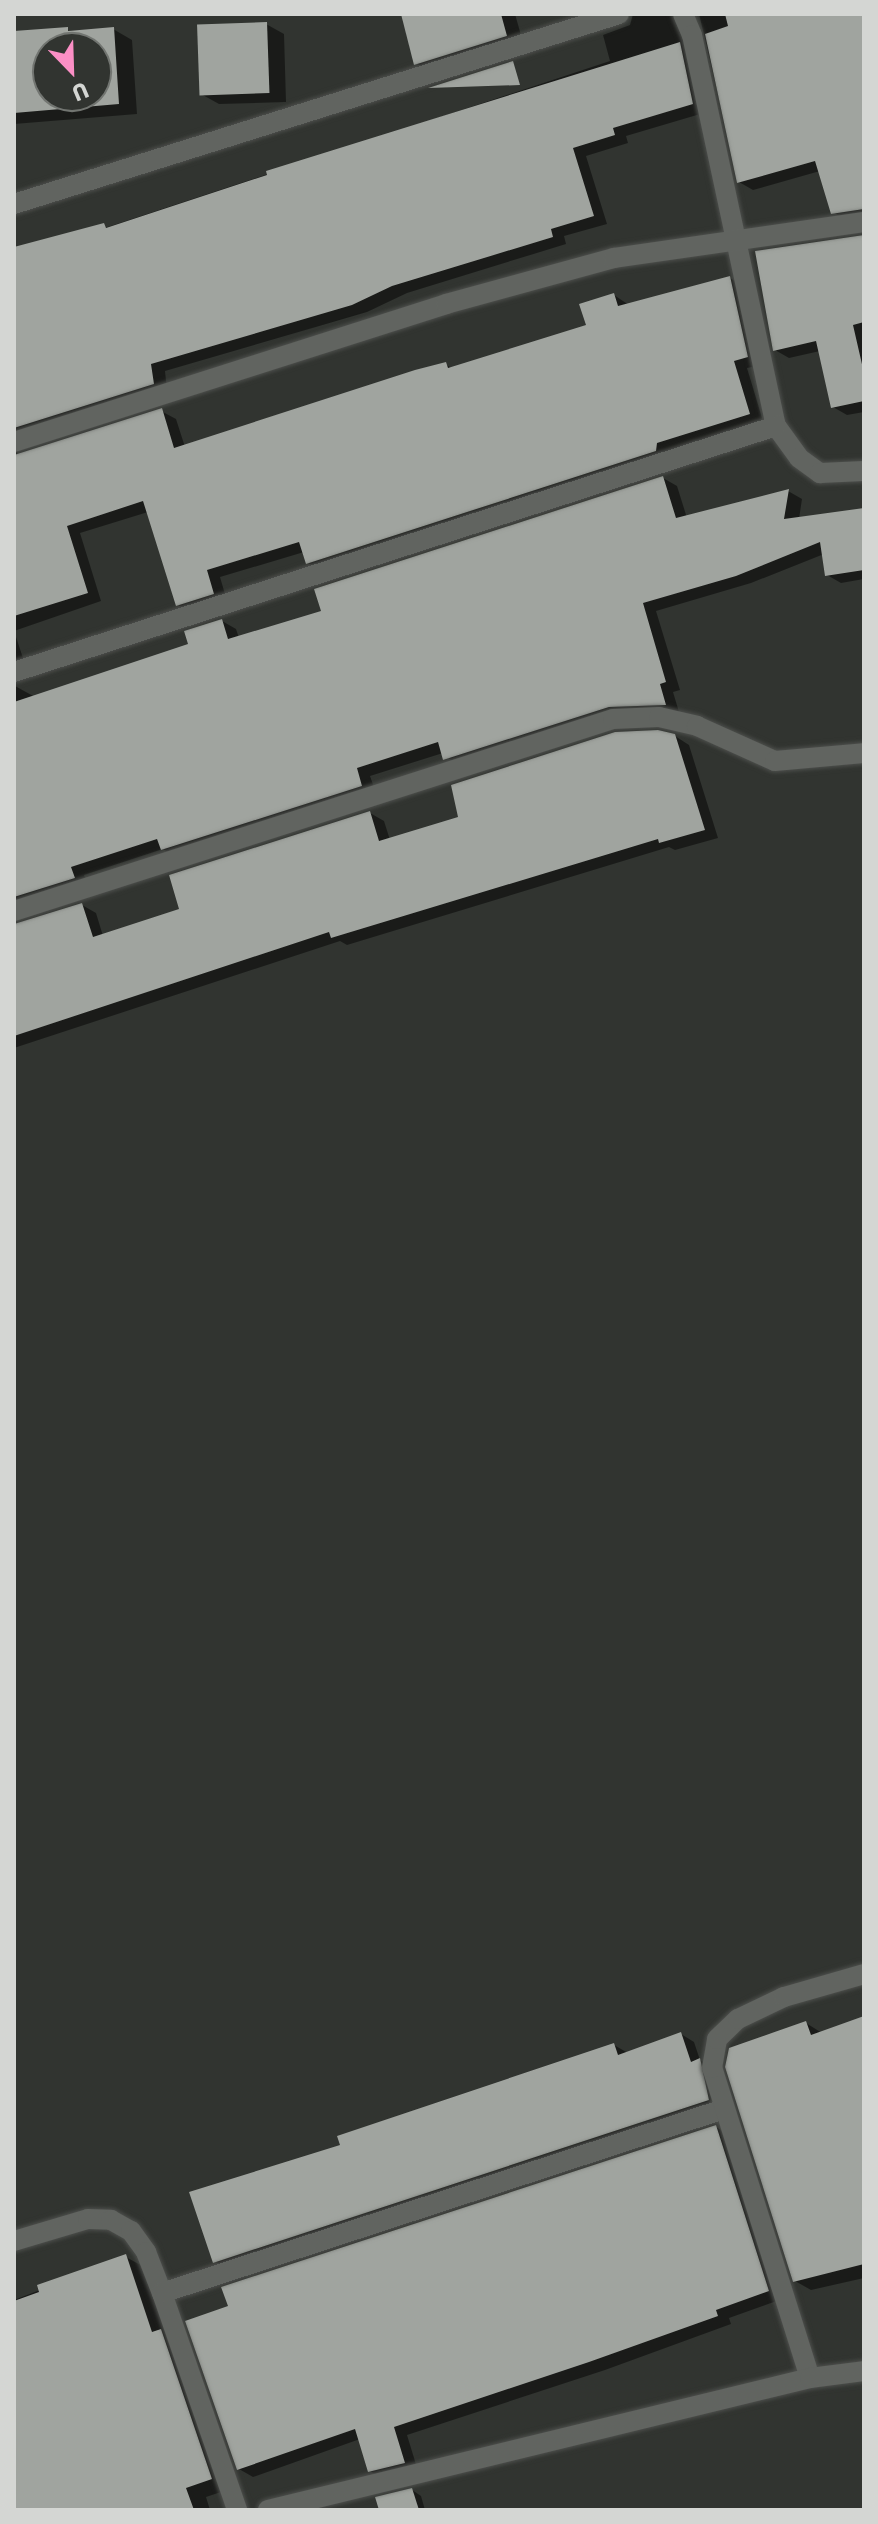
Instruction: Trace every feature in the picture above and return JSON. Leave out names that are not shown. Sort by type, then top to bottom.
[{"type":"street","points":[[14,204],[619,14]]},
{"type":"street","points":[[683,14],[692,35],[776,426],[799,458],[820,473],[864,471]]},
{"type":"street","points":[[14,442],[477,296],[614,258],[864,222]]},
{"type":"street","points":[[14,672],[776,426]]},
{"type":"street","points":[[14,911],[613,719],[659,717],[697,726],[775,761],[864,753]]},
{"type":"street","points":[[810,2378],[721,2110],[712,2068],[717,2039],[738,2019],[784,1997],[864,1974]]},
{"type":"street","points":[[162,2293],[721,2110]]},
{"type":"street","points":[[14,2241],[88,2219],[111,2220],[131,2231],[146,2252],[162,2293],[237,2510]]},
{"type":"street","points":[[268,2510],[810,2378],[864,2371]]},
{"type":"building","points":[[401,14],[501,14],[507,36],[414,65]]},
{"type":"building","points":[[725,14],[864,14],[864,209],[831,214],[815,161],[737,183],[705,34],[728,26]]},
{"type":"building","points":[[267,22],[269,93],[200,95],[197,24]]},
{"type":"building","points":[[114,27],[119,104],[112,105],[112,32],[32,32],[32,111],[14,113],[14,31]]},
{"type":"building","points":[[680,42],[693,104],[613,128],[615,135],[573,148],[594,216],[551,229],[553,237],[392,286],[352,305],[151,364],[154,384],[14,428],[14,247],[104,223],[106,228],[267,175],[266,171]]},
{"type":"building","points":[[513,61],[520,85],[428,88]]},
{"type":"building","points":[[864,235],[864,322],[853,325],[864,373],[864,401],[831,408],[816,341],[773,351],[755,251]]},
{"type":"building","points":[[730,276],[748,357],[734,361],[750,414],[657,443],[656,451],[306,564],[299,542],[207,570],[214,594],[176,606],[143,501],[67,526],[88,593],[14,616],[14,455],[162,408],[174,448],[415,370],[446,362],[448,368],[586,325],[579,304],[614,293],[618,306]]},
{"type":"building","points":[[663,476],[676,518],[789,489],[784,519],[864,508],[864,570],[825,576],[820,542],[736,576],[643,603],[666,682],[660,684],[666,705],[609,707],[443,760],[438,742],[357,768],[362,786],[161,850],[157,839],[71,867],[75,878],[14,897],[14,702],[188,644],[184,631],[222,619],[228,639],[321,611],[314,589]]},
{"type":"building","points":[[658,730],[675,734],[705,830],[659,843],[658,839],[331,938],[329,932],[14,1036],[14,924],[82,903],[93,937],[179,909],[169,875],[370,811],[379,841],[458,817],[451,785],[615,732]]},
{"type":"building","points":[[864,2016],[864,2264],[793,2282],[725,2067],[729,2048],[806,2021],[811,2035]]},
{"type":"building","points":[[681,2032],[691,2062],[700,2058],[709,2100],[213,2263],[189,2192],[340,2145],[337,2136],[614,2043],[618,2055]]},
{"type":"building","points":[[716,2125],[769,2291],[716,2310],[718,2316],[394,2427],[405,2463],[368,2472],[355,2429],[237,2470],[185,2321],[228,2306],[221,2287]]},
{"type":"building","points":[[126,2254],[152,2332],[161,2329],[212,2479],[186,2488],[194,2510],[14,2510],[14,2301],[39,2292],[37,2285]]},
{"type":"building","points":[[412,2488],[419,2510],[379,2510],[375,2497]]}]
